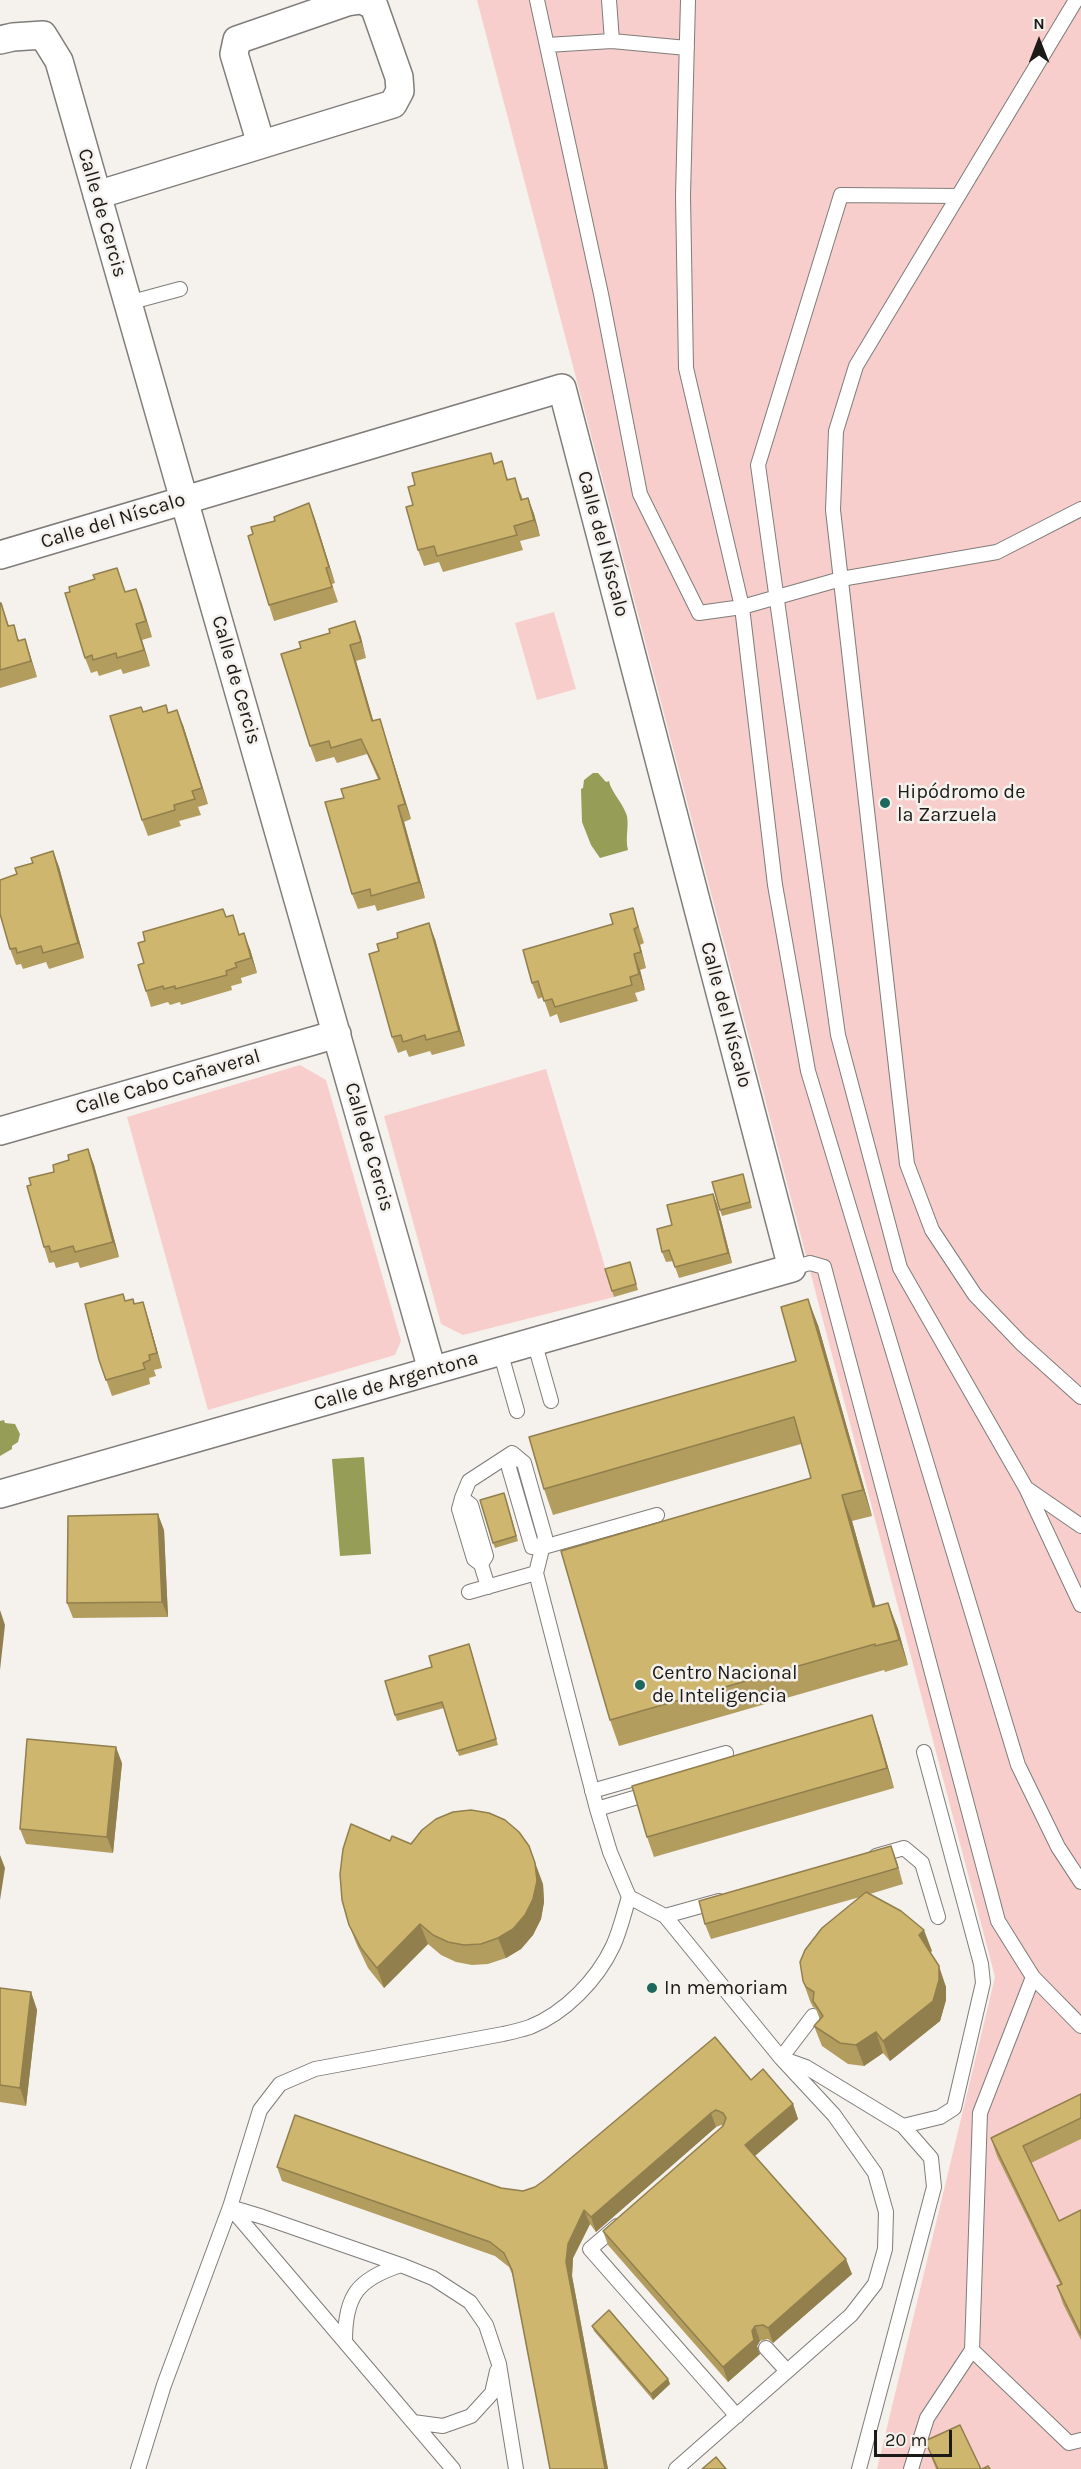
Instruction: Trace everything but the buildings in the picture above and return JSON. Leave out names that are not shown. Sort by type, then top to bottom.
[{"type":"street","points":[[97,195],[393,104],[400,91],[399,78],[374,6],[362,0],[347,2],[237,40],[234,54],[261,144]]},
{"type":"street","name":"Calle de Cercis","points":[[0,40],[43,35],[59,62],[432,1370]]},
{"type":"street","name":"Calle del Níscalo","points":[[0,555],[562,388],[792,1268]]},
{"type":"street","name":"Calle Cabo Cañaveral","points":[[0,1131],[337,1034]]},
{"type":"street","name":"Calle de Argentona","points":[[0,1494],[792,1268]]},
{"type":"lane","points":[[537,0],[601,294],[640,494],[699,613],[742,607],[841,579],[997,552],[1081,509]]},
{"type":"lane","points":[[609,0],[612,41]]},
{"type":"lane","points":[[688,0],[683,196],[686,368],[742,607],[775,885],[808,1071],[1018,1765],[1058,1847],[1081,1882]]},
{"type":"lane","points":[[1076,0],[856,366],[836,431],[833,510],[907,1164],[932,1230],[975,1295],[1021,1343],[1081,1397]]},
{"type":"lane","points":[[547,45],[612,41],[687,48]]},
{"type":"lane","points":[[958,196],[841,195],[758,465],[838,1035],[900,1269],[1026,1488],[1081,1605]]},
{"type":"lane","points":[[128,303],[180,289]]},
{"type":"lane","points":[[792,1268],[810,1263],[824,1267],[998,1922],[1033,1977],[1081,2026]]},
{"type":"lane","points":[[534,1341],[551,1401]]},
{"type":"lane","points":[[500,1351],[517,1411]]},
{"type":"lane","points":[[488,1587],[482,1564],[486,1556],[471,1505],[462,1498],[469,1481],[512,1453],[524,1463],[545,1537],[540,1548],[536,1573],[597,1809],[610,1852],[629,1897],[665,1916],[781,2058],[834,2115],[875,2173],[886,2212],[885,2249],[875,2284],[851,2315],[676,2469]]},
{"type":"lane","points":[[1026,1488],[1081,1526]]},
{"type":"lane","points":[[540,1548],[657,1515]]},
{"type":"lane","points":[[469,1592],[536,1573]]},
{"type":"lane","points":[[903,2126],[940,2117],[954,2108],[982,1983],[981,1964],[924,1752]]},
{"type":"lane","points":[[592,1791],[726,1753]]},
{"type":"lane","points":[[597,1809],[668,1788]]},
{"type":"lane","points":[[859,1861],[904,1848],[922,1863],[938,1917]]},
{"type":"lane","points":[[138,2469],[164,2385],[230,2207],[260,2110],[280,2084],[315,2068],[503,2034],[530,2027],[554,2013],[576,1996],[597,1973],[613,1946],[629,1897]]},
{"type":"lane","points":[[665,1916],[734,1897]]},
{"type":"lane","points":[[911,2469],[927,2418],[972,2350],[980,2113],[1033,1977]]},
{"type":"lane","points":[[781,2058],[813,2016]]},
{"type":"lane","points":[[781,2058],[806,2067],[903,2126],[932,2158],[934,2187],[860,2469]]},
{"type":"lane","points":[[230,2207],[401,2265],[433,2278],[470,2302],[486,2325],[499,2364],[516,2469]]},
{"type":"lane","points":[[230,2207],[453,2469]]},
{"type":"lane","points":[[626,2219],[591,2250],[737,2416]]},
{"type":"lane","points":[[345,2341],[345,2314],[357,2291],[376,2273],[401,2265]]},
{"type":"lane","points":[[766,2348],[787,2371]]},
{"type":"lane","points":[[972,2350],[1069,2444],[1081,2440]]},
{"type":"lane","points":[[412,2422],[443,2426],[471,2416],[492,2393],[499,2364]]},
{"type":"shaded area","name":"Hipódromo de la Zarzuela","points":[[477,0],[1081,0],[1081,2469],[877,2469],[995,1977]]},
{"type":"shaded area","points":[[554,612],[576,689],[537,700],[515,623]]},
{"type":"shaded area","points":[[593,773],[598,773],[606,782],[609,781],[627,816],[628,850],[600,858],[591,845],[582,822],[581,789],[584,780]]},
{"type":"shaded area","points":[[300,1065],[326,1080],[401,1341],[395,1355],[208,1410],[127,1117]]},
{"type":"shaded area","points":[[546,1069],[614,1297],[463,1335],[441,1324],[384,1116]]},
{"type":"shaded area","points":[[4,1420],[5,1423],[15,1424],[20,1434],[18,1442],[12,1446],[12,1449],[0,1456],[0,1421]]},
{"type":"shaded area","points":[[364,1457],[371,1554],[340,1556],[332,1459]]},
{"type":"place","name":"Hipódromo de la Zarzuela","points":[[885,803]]},
{"type":"place","name":"Centro Nacional de Inteligencia","points":[[640,1685]]},
{"type":"place","name":"In memoriam","points":[[652,1988]]}]
